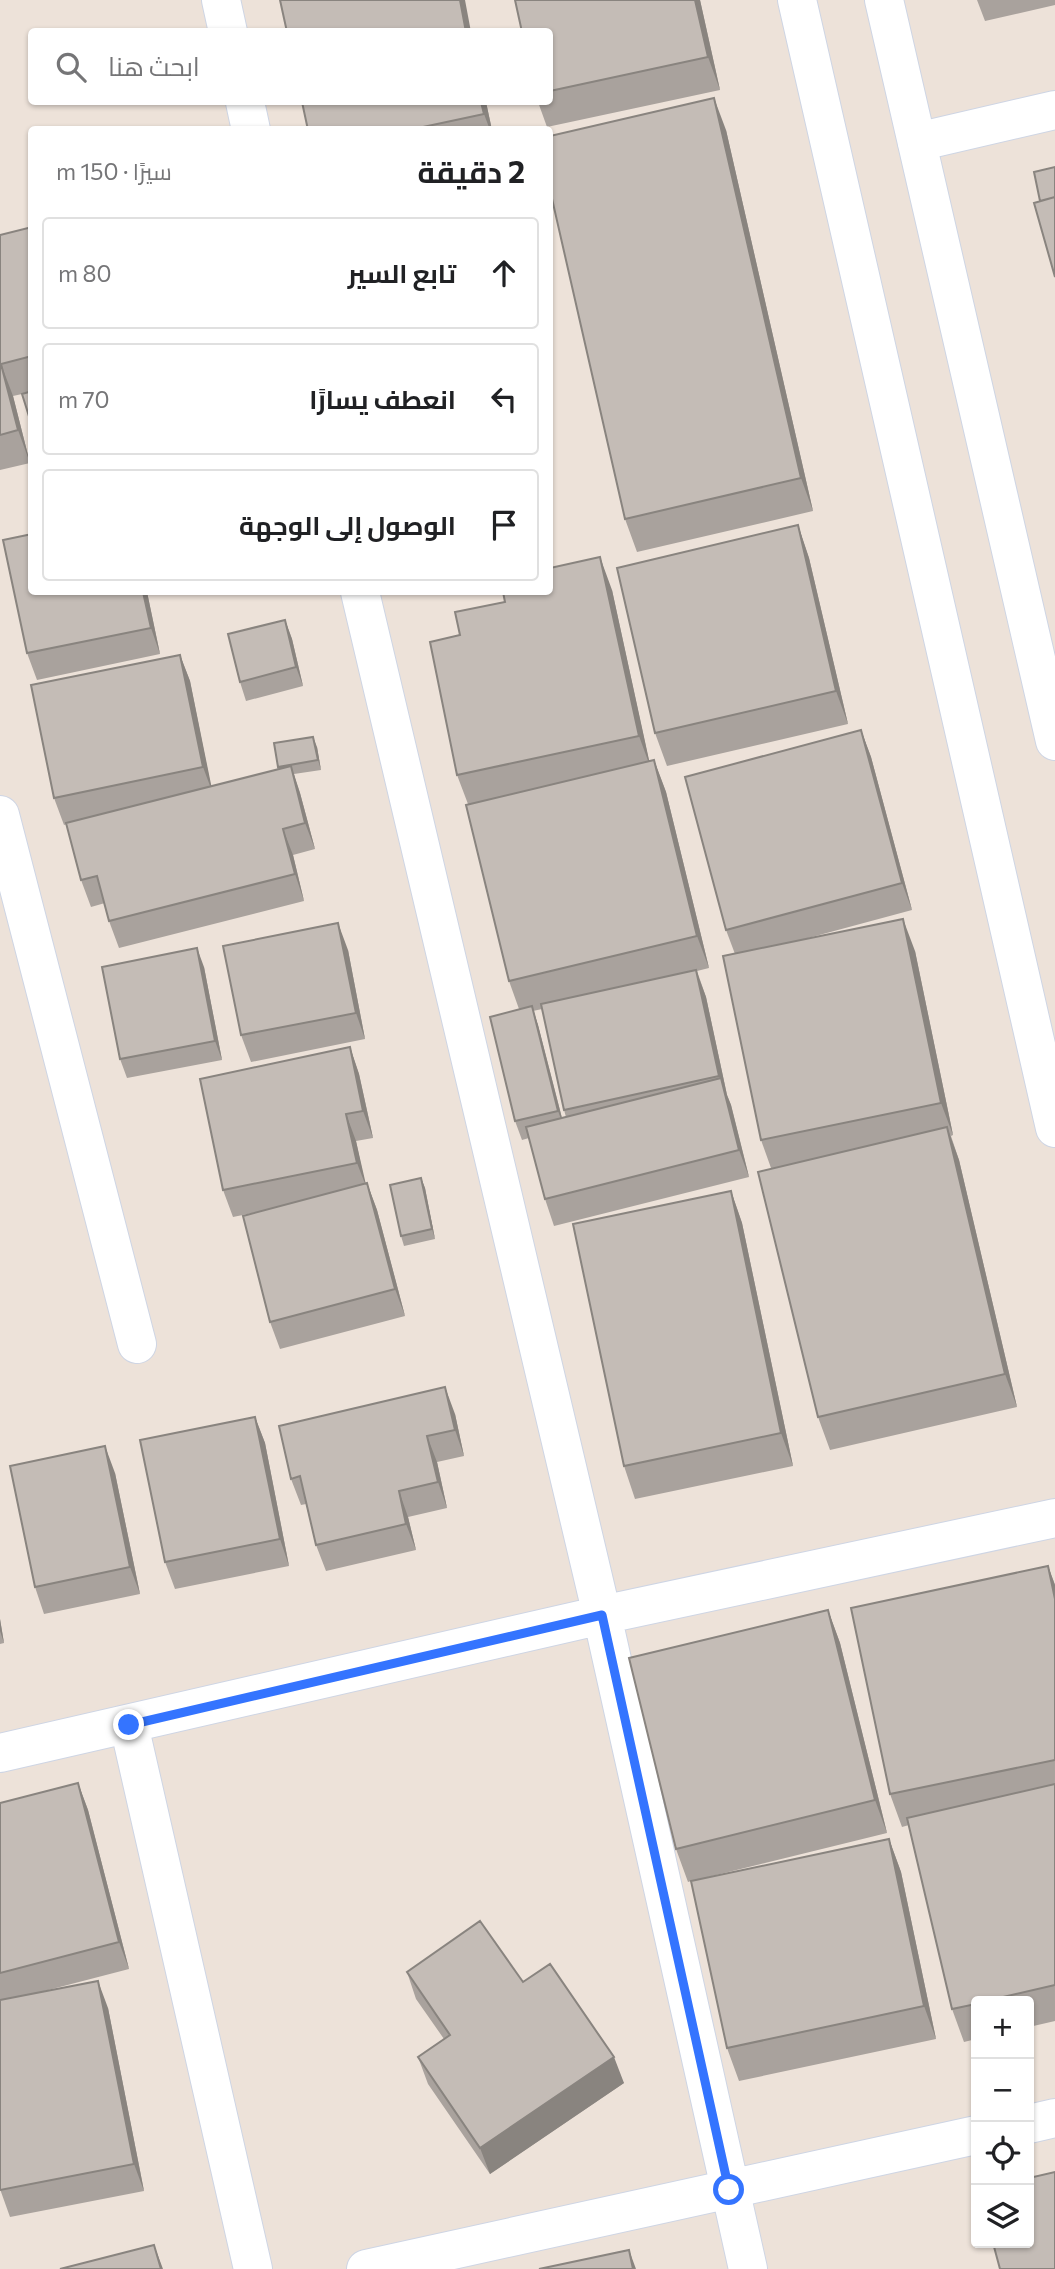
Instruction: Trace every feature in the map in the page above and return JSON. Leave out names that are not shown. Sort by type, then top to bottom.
[{"type":"street","points":[[221,0],[227,28]]},
{"type":"street","points":[[797,0],[1055,1128]]},
{"type":"street","points":[[884,0],[1055,741]]},
{"type":"street","points":[[246,105],[250,126]]},
{"type":"street","points":[[917,142],[1055,110]]},
{"type":"street","points":[[361,595],[602,1615],[748,2269]]},
{"type":"street","points":[[0,815],[136,1344]]},
{"type":"street","points":[[0,1753],[602,1615],[1055,1518]]},
{"type":"street","points":[[129,1725],[253,2269]]},
{"type":"street","points":[[1034,2123],[1055,2118]]},
{"type":"street","points":[[366,2269],[971,2136]]},
{"type":"building","points":[[280,0],[460,0],[465,28],[286,28]]},
{"type":"building","points":[[515,0],[695,0],[708,57],[553,90],[553,28],[521,28]]},
{"type":"building","points":[[714,98],[801,478],[625,519],[553,203],[553,135]]},
{"type":"building","points":[[303,105],[482,105],[484,114],[428,126],[307,126]]},
{"type":"building","points":[[1055,167],[1055,197],[1040,201],[1034,172]]},
{"type":"building","points":[[1055,197],[1055,277],[1034,203]]},
{"type":"building","points":[[28,228],[28,357],[1,364],[18,430],[0,435],[0,235]]},
{"type":"building","points":[[28,392],[28,413],[22,394]]},
{"type":"building","points":[[798,525],[836,691],[655,733],[617,568]]},
{"type":"building","points":[[28,535],[28,595],[144,595],[151,628],[27,653],[3,540]]},
{"type":"building","points":[[600,557],[639,736],[457,775],[430,642],[460,635],[455,612],[505,602],[504,595],[553,595],[553,567]]},
{"type":"building","points":[[285,620],[296,667],[240,682],[228,634]]},
{"type":"building","points":[[180,655],[203,767],[54,798],[31,685]]},
{"type":"building","points":[[861,730],[902,883],[726,930],[685,777]]},
{"type":"building","points":[[313,737],[318,760],[278,767],[274,743]]},
{"type":"building","points":[[654,760],[697,936],[509,981],[466,805]]},
{"type":"building","points":[[291,766],[305,823],[283,829],[295,874],[109,921],[97,876],[81,880],[66,823]]},
{"type":"building","points":[[903,919],[941,1103],[761,1140],[723,956]]},
{"type":"building","points":[[338,923],[356,1013],[241,1035],[223,946]]},
{"type":"building","points":[[197,948],[215,1041],[120,1059],[102,967]]},
{"type":"building","points":[[696,970],[719,1076],[564,1110],[541,1004]]},
{"type":"building","points":[[532,1006],[558,1111],[515,1121],[490,1017]]},
{"type":"building","points":[[350,1047],[363,1111],[346,1114],[357,1163],[223,1190],[200,1079]]},
{"type":"building","points":[[721,1078],[739,1150],[545,1199],[526,1127]]},
{"type":"building","points":[[947,1127],[1005,1374],[818,1417],[758,1172]]},
{"type":"building","points":[[421,1178],[432,1229],[401,1236],[390,1185]]},
{"type":"building","points":[[367,1183],[395,1289],[270,1322],[243,1216]]},
{"type":"building","points":[[731,1191],[781,1433],[624,1466],[573,1224]]},
{"type":"building","points":[[445,1387],[455,1430],[427,1436],[438,1482],[399,1491],[406,1524],[316,1545],[300,1476],[291,1479],[279,1426]]},
{"type":"building","points":[[255,1417],[280,1539],[165,1562],[140,1440]]},
{"type":"building","points":[[105,1446],[130,1567],[35,1587],[10,1466]]},
{"type":"building","points":[[1048,1566],[1055,1599],[1055,1760],[890,1794],[851,1608]]},
{"type":"building","points":[[828,1610],[875,1800],[676,1849],[629,1658]]},
{"type":"building","points":[[78,1783],[119,1942],[0,1973],[0,1803]]},
{"type":"building","points":[[1055,1784],[1055,1985],[1008,1996],[971,1996],[971,2005],[952,2009],[907,1818]]},
{"type":"building","points":[[889,1839],[924,2006],[727,2048],[691,1881]]},
{"type":"building","points":[[480,1921],[523,1982],[550,1964],[614,2057],[480,2148],[418,2057],[450,2035],[407,1972]]},
{"type":"building","points":[[98,1981],[134,2164],[0,2190],[0,2000]]},
{"type":"building","points":[[1055,2172],[1055,2269],[1000,2269],[994,2248],[1034,2248],[1034,2177]]},
{"type":"building","points":[[154,2245],[161,2269],[60,2269]]},
{"type":"building","points":[[629,2250],[633,2269],[539,2269]]},
{"type":"route","points":[[129,1725],[602,1615],[729,2190]]}]
